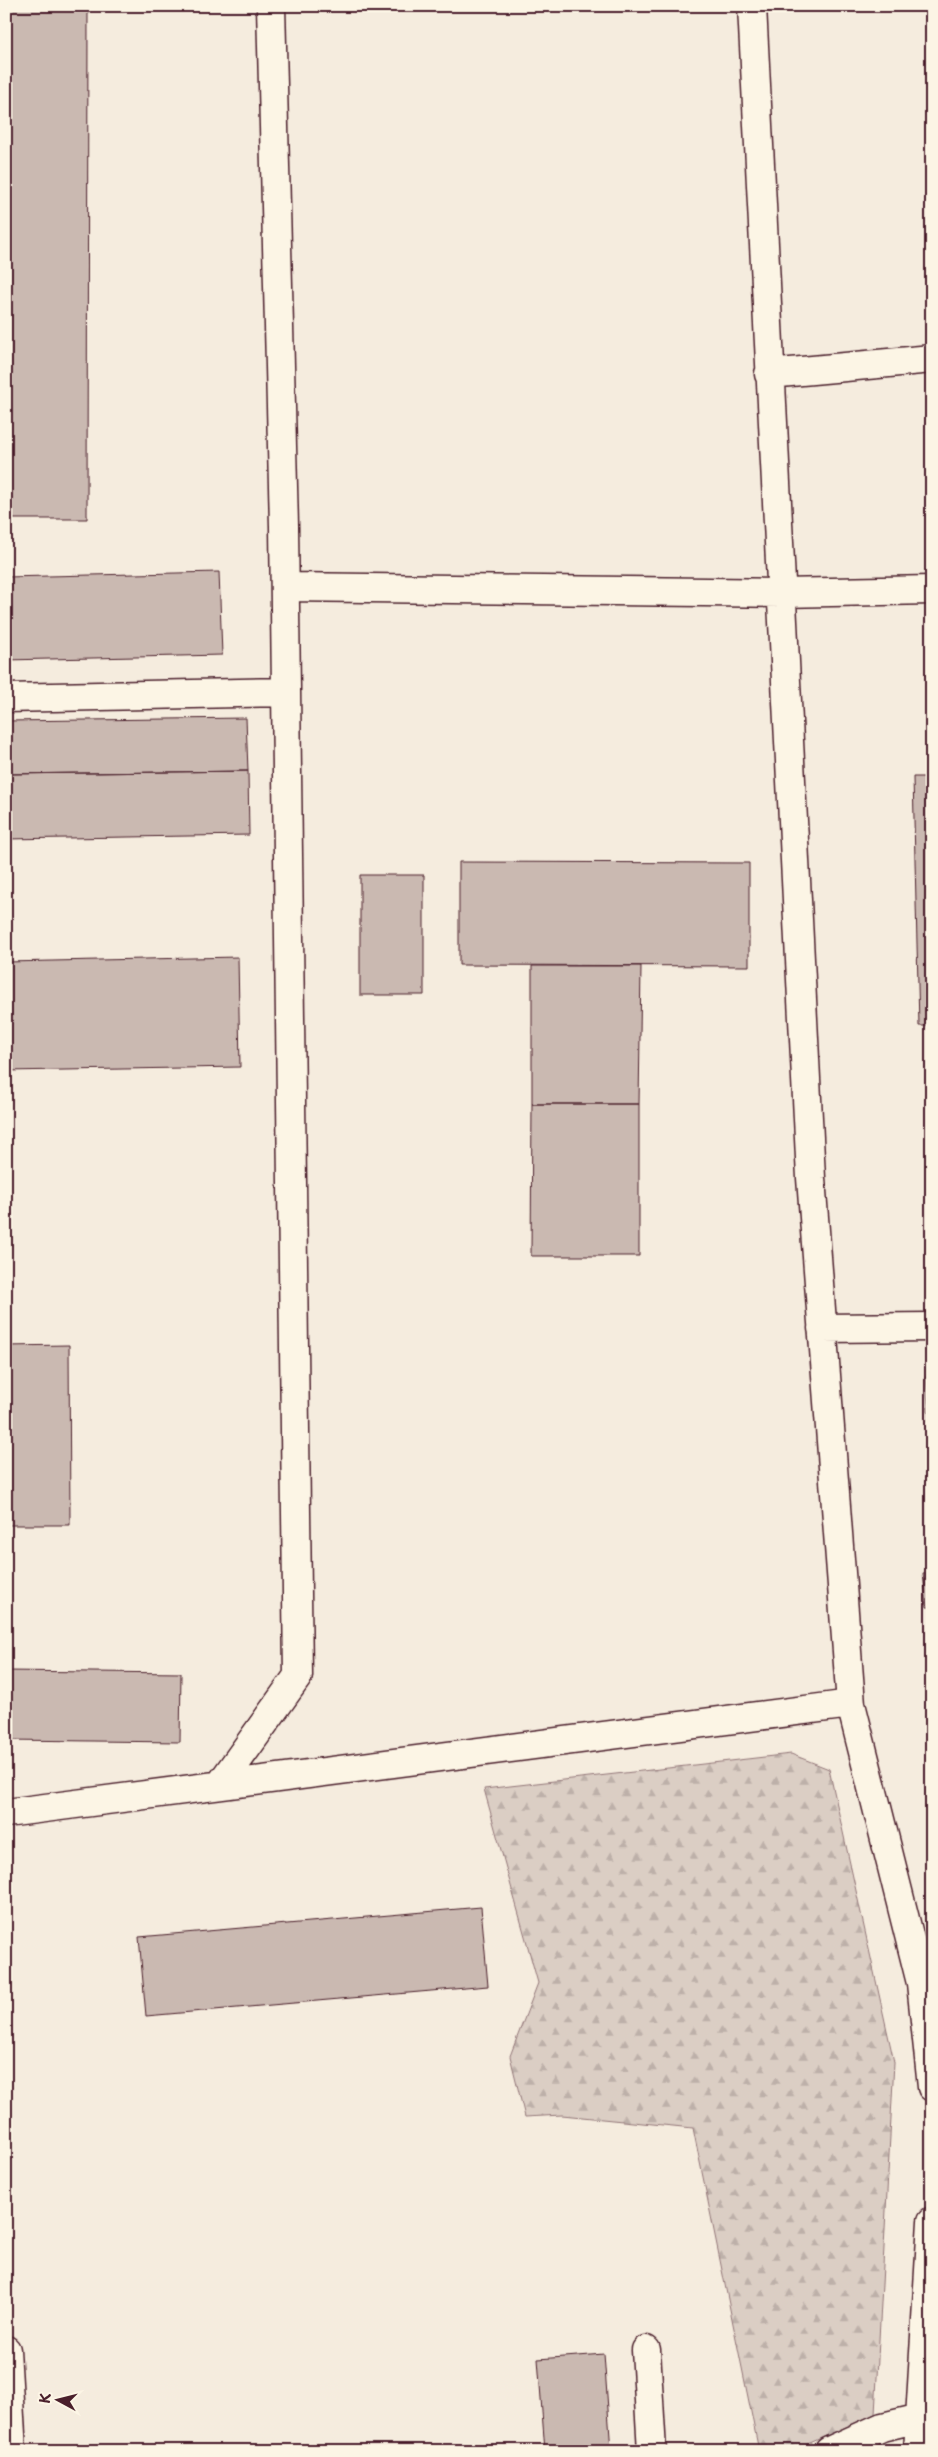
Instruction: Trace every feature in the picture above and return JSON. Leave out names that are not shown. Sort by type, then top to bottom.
[{"type":"street","points":[[220,1786],[298,1676],[286,692],[271,6]]},
{"type":"street","points":[[752,6],[810,1168],[851,1704],[928,2009],[932,2087]]},
{"type":"street","points":[[769,374],[932,359]]},
{"type":"street","points":[[284,587],[781,593],[932,590]]},
{"type":"street","points":[[6,698],[286,692]]},
{"type":"street","points":[[822,1328],[932,1327]]},
{"type":"street","points":[[6,1814],[851,1704]]},
{"type":"street","points":[[918,2451],[932,2221]]},
{"type":"street","points":[[6,2350],[12,2451]]},
{"type":"street","points":[[646,2350],[652,2451]]},
{"type":"street","points":[[829,2451],[882,2428],[920,2418]]},
{"type":"green space","points":[[791,1754],[829,1769],[894,2062],[875,2414],[792,2451],[759,2451],[693,2128],[562,2115],[525,2117],[510,2056],[538,1983],[484,1789]]},
{"type":"building","points":[[6,6],[88,6],[87,519],[6,519]]},
{"type":"building","points":[[219,572],[222,655],[6,660],[6,577]]},
{"type":"building","points":[[246,718],[248,771],[6,774],[6,721]]},
{"type":"building","points":[[248,771],[249,835],[6,839],[6,774]]},
{"type":"building","points":[[913,777],[932,777],[932,1026],[919,1026]]},
{"type":"building","points":[[459,862],[749,863],[749,966],[459,965]]},
{"type":"building","points":[[360,875],[424,875],[424,995],[360,995]]},
{"type":"building","points":[[238,957],[240,1067],[6,1071],[6,962]]},
{"type":"building","points":[[532,966],[641,966],[639,1104],[532,1104]]},
{"type":"building","points":[[532,1104],[639,1104],[639,1256],[531,1256]]},
{"type":"building","points":[[69,1345],[70,1525],[6,1525],[6,1346]]},
{"type":"building","points":[[926,1375],[932,1375],[932,1438],[930,1438]]},
{"type":"building","points":[[932,1573],[932,1607],[927,1607],[923,1574]]},
{"type":"building","points":[[6,1671],[181,1673],[180,1742],[6,1740]]},
{"type":"building","points":[[481,1907],[488,1986],[146,2016],[139,1937]]},
{"type":"building","points":[[604,2354],[611,2451],[545,2451],[538,2359]]}]
